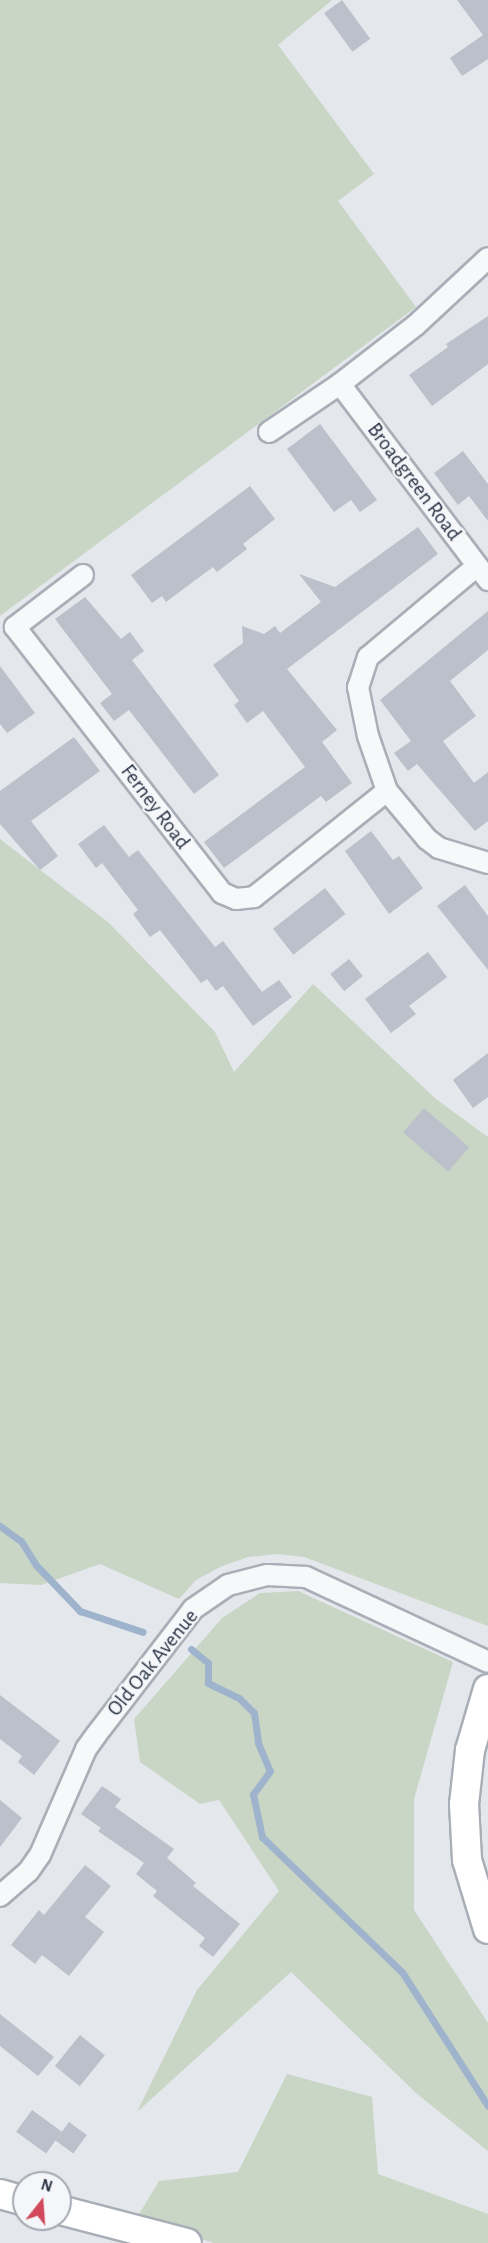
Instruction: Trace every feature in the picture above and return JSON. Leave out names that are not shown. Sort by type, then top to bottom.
[{"type":"street","points":[[269,432],[340,384],[440,304],[488,258]]},
{"type":"street","name":"Broadgreen Road","points":[[340,384],[483,573]]},
{"type":"street","points":[[483,573],[362,666],[358,687],[370,744],[387,791],[427,839],[439,848],[488,863]]},
{"type":"street","name":"Ferney Road","points":[[83,574],[15,627],[222,893],[236,899],[254,897],[387,791]]},
{"type":"street","name":"Old Oak Avenue","points":[[0,1896],[28,1872],[40,1855],[91,1742],[193,1610],[228,1585],[267,1575],[306,1577],[488,1662]]},
{"type":"street","points":[[488,1689],[470,1750],[464,1804],[467,1860],[488,1929]]},
{"type":"street","points":[[72,2213],[187,2243]]},
{"type":"green space","points":[[0,0],[332,0],[278,45],[374,174],[338,201],[416,307],[0,616]]},
{"type":"green space","points":[[0,839],[109,923],[215,1032],[234,1072],[313,984],[436,1099],[488,1137],[488,1626],[304,1557],[277,1554],[248,1557],[220,1567],[196,1580],[179,1599],[100,1564],[41,1585],[0,1583]]},
{"type":"green space","points":[[298,1591],[453,1662],[414,1799],[414,1910],[488,2023],[488,2151],[416,2093],[291,1972],[137,2112],[197,1990],[279,1891],[219,1800],[200,1804],[140,1762],[134,1719],[222,1618],[260,1593]]},
{"type":"green space","points":[[287,2074],[372,2097],[378,2174],[488,2214],[488,2243],[214,2243],[136,2219],[159,2181],[238,2172]]},
{"type":"building","points":[[342,0],[370,39],[352,52],[324,13]]},
{"type":"building","points":[[457,0],[488,0],[488,59],[462,76],[450,58],[483,35]]},
{"type":"building","points":[[488,316],[488,364],[432,406],[409,375],[448,347],[446,344]]},
{"type":"building","points":[[320,424],[377,500],[360,512],[351,500],[334,512],[287,449]]},
{"type":"building","points":[[463,451],[488,484],[488,521],[469,496],[458,505],[434,473]]},
{"type":"building","points":[[250,486],[275,519],[243,544],[247,549],[217,572],[213,567],[166,602],[162,596],[152,603],[131,575]]},
{"type":"building","points":[[418,527],[438,554],[287,669],[337,730],[322,742],[352,783],[326,802],[321,796],[224,868],[204,842],[305,767],[263,711],[247,723],[234,705],[239,701],[213,665],[243,643],[242,626],[264,634],[275,626],[280,633],[321,602],[299,574],[335,587]]},
{"type":"building","points":[[85,597],[121,639],[130,632],[144,651],[132,660],[219,775],[194,794],[129,710],[114,721],[100,703],[112,694],[55,619]]},
{"type":"building","points":[[488,611],[488,650],[450,681],[476,716],[443,741],[474,783],[488,772],[488,821],[475,831],[417,764],[408,771],[394,753],[411,741],[380,700]]},
{"type":"building","points":[[0,666],[35,713],[7,733],[0,724]]},
{"type":"building","points":[[74,737],[100,771],[31,821],[58,856],[40,870],[0,824],[0,791]]},
{"type":"building","points":[[104,825],[129,857],[138,850],[215,947],[223,941],[262,992],[279,980],[292,997],[253,1026],[223,986],[216,991],[207,979],[201,983],[160,930],[150,937],[133,914],[138,910],[102,863],[96,868],[78,844]]},
{"type":"building","points":[[371,831],[393,860],[399,856],[423,888],[389,914],[345,851]]},
{"type":"building","points":[[465,885],[488,916],[488,970],[437,906]]},
{"type":"building","points":[[325,888],[345,914],[293,955],[273,929]]},
{"type":"building","points":[[428,952],[447,977],[409,1006],[416,1014],[391,1033],[365,999]]},
{"type":"building","points":[[349,959],[363,976],[344,991],[330,974]]},
{"type":"building","points":[[488,1053],[488,1097],[473,1108],[453,1080]]},
{"type":"building","points":[[424,1108],[469,1147],[448,1172],[403,1132]]},
{"type":"building","points":[[0,1695],[60,1741],[34,1775],[18,1762],[22,1756],[0,1739]]},
{"type":"building","points":[[102,1786],[121,1799],[115,1807],[174,1849],[167,1858],[196,1883],[193,1886],[240,1924],[213,1957],[199,1946],[205,1938],[153,1896],[157,1891],[136,1874],[144,1863],[98,1831],[101,1828],[81,1814]]},
{"type":"building","points":[[0,1800],[22,1818],[0,1847]]},
{"type":"building","points":[[85,1865],[111,1886],[85,1917],[104,1932],[69,1976],[42,1955],[35,1964],[11,1945],[39,1910],[44,1915]]},
{"type":"building","points":[[0,2014],[54,2057],[38,2076],[0,2046]]},
{"type":"building","points":[[80,2035],[105,2055],[80,2086],[55,2066]]},
{"type":"building","points":[[32,2110],[62,2132],[46,2154],[16,2132]]},
{"type":"building","points":[[69,2122],[87,2135],[73,2154],[55,2141]]},
{"type":"waterway","points":[[0,1526],[21,1541],[36,1565],[80,1611],[143,1632]]},
{"type":"waterway","points":[[191,1649],[208,1663],[208,1683],[239,1698],[254,1713],[258,1743],[270,1771],[253,1794],[262,1837],[402,1972],[488,2106]]}]
